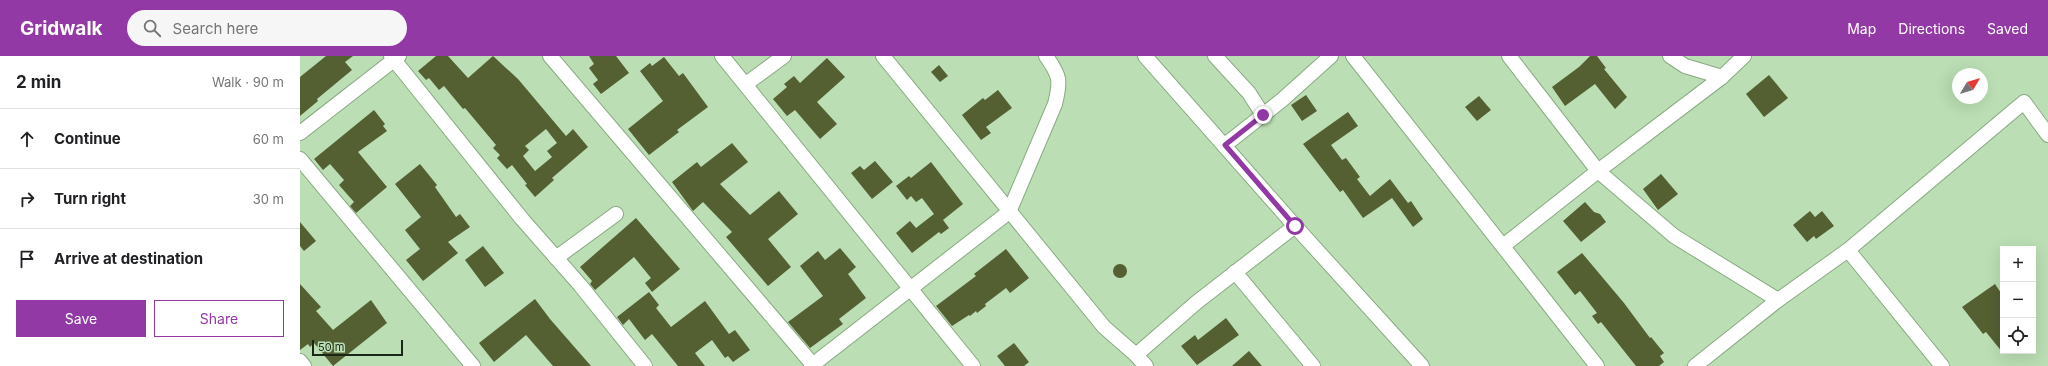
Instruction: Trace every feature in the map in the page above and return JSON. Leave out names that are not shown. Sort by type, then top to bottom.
[{"type":"street","points":[[550,56],[812,366],[1009,212],[1055,104],[1060,85],[1056,70],[1046,56]]},
{"type":"street","points":[[722,56],[973,366]]},
{"type":"street","points":[[746,84],[784,56]]},
{"type":"street","points":[[1145,56],[1295,226],[1422,366]]},
{"type":"street","points":[[1215,56],[1249,93],[1263,115]]},
{"type":"street","points":[[1225,145],[1263,115],[1331,56]]},
{"type":"street","points":[[1353,56],[1597,366]]},
{"type":"street","points":[[1509,56],[1598,170],[1674,236],[1778,300]]},
{"type":"street","points":[[1670,56],[1685,66],[1722,77]]},
{"type":"street","points":[[1503,246],[1598,170],[1722,77],[1744,56]]},
{"type":"street","points":[[300,133],[395,57],[522,219],[645,366]]},
{"type":"street","points":[[886,57],[1009,212],[1104,327],[1136,355],[1146,366]]},
{"type":"street","points":[[1695,366],[1778,300],[1848,250],[2024,102],[2048,135]]},
{"type":"street","points":[[300,159],[473,366]]},
{"type":"street","points":[[556,258],[616,214]]},
{"type":"street","points":[[1136,355],[1197,302],[1295,226]]},
{"type":"street","points":[[1848,250],[1942,366]]},
{"type":"street","points":[[1236,272],[1313,366]]},
{"type":"street","points":[[300,361],[304,366]]},
{"type":"building","points":[[326,56],[353,56],[345,62],[352,70],[317,99],[318,101],[300,116],[300,77]]},
{"type":"building","points":[[436,56],[448,56],[468,78],[493,56],[518,79],[566,136],[573,129],[588,147],[552,178],[554,180],[535,197],[512,165],[507,169],[497,158],[500,155],[493,148],[496,145],[465,108],[463,109],[444,86],[439,90],[429,78],[426,80],[418,71]],"holes":[[[546,129],[557,143],[547,151],[552,157],[535,171],[523,156],[529,150],[525,146]]]},
{"type":"building","points":[[589,56],[616,56],[629,73],[601,94],[593,84],[598,80],[589,68],[594,64]]},
{"type":"building","points":[[1590,56],[1597,56],[1606,68],[1604,69],[1627,97],[1615,109],[1595,84],[1565,106],[1552,87],[1579,67]]},
{"type":"building","points":[[664,57],[679,76],[683,73],[708,107],[677,130],[679,132],[649,155],[628,129],[663,101],[640,71],[650,63],[652,66]]},
{"type":"building","points":[[827,58],[845,77],[817,102],[837,124],[820,139],[795,110],[787,116],[773,99],[787,87],[784,84],[794,76],[800,83]]},
{"type":"building","points":[[939,65],[948,76],[940,82],[931,72]]},
{"type":"building","points":[[1769,75],[1788,98],[1764,117],[1746,94]]},
{"type":"building","points":[[998,90],[1012,108],[986,127],[991,133],[981,140],[962,115],[983,98],[985,100]]},
{"type":"building","points":[[1306,95],[1317,111],[1302,121],[1291,105]]},
{"type":"building","points":[[1479,96],[1491,110],[1477,121],[1465,107]]},
{"type":"building","points":[[374,110],[385,124],[383,126],[387,131],[358,152],[387,187],[356,213],[350,206],[354,202],[339,185],[344,180],[330,164],[323,170],[314,159]]},
{"type":"building","points":[[1348,112],[1358,126],[1331,145],[1342,160],[1346,158],[1360,177],[1357,179],[1370,196],[1390,179],[1408,203],[1411,201],[1423,219],[1413,227],[1392,198],[1363,218],[1343,190],[1340,192],[1303,144]]},
{"type":"building","points":[[732,143],[748,162],[720,184],[750,215],[779,191],[798,214],[768,239],[791,267],[768,286],[726,237],[732,232],[703,202],[693,211],[672,182],[697,162],[701,167]]},
{"type":"building","points":[[875,161],[893,182],[872,199],[851,173],[860,166],[864,170]]},
{"type":"building","points":[[931,162],[963,204],[943,220],[949,228],[941,234],[939,232],[912,253],[896,233],[910,221],[916,228],[934,214],[922,198],[916,202],[911,196],[907,200],[896,186],[909,176],[911,178]]},
{"type":"building","points":[[420,164],[437,185],[435,187],[456,217],[460,214],[470,227],[448,242],[458,253],[423,281],[406,260],[420,249],[405,230],[421,217],[395,184]]},
{"type":"building","points":[[1661,174],[1678,194],[1658,210],[1643,189]]},
{"type":"building","points":[[1585,202],[1594,212],[1600,214],[1606,222],[1581,242],[1563,221]]},
{"type":"building","points":[[1810,211],[1815,217],[1822,211],[1834,226],[1816,239],[1814,236],[1807,242],[1793,225]]},
{"type":"building","points":[[636,218],[680,269],[652,292],[645,283],[651,278],[634,257],[595,290],[590,284],[592,281],[580,267]]},
{"type":"building","points":[[300,222],[316,241],[304,251],[300,246]]},
{"type":"building","points":[[483,246],[504,273],[485,287],[465,260]]},
{"type":"building","points":[[840,248],[856,267],[848,274],[866,298],[839,319],[843,324],[810,348],[788,322],[823,296],[800,266],[818,251],[825,260]]},
{"type":"building","points":[[1006,249],[1029,278],[1010,293],[1006,288],[985,304],[986,306],[977,313],[976,311],[952,326],[936,306],[976,276],[974,274]]},
{"type":"building","points":[[1582,253],[1624,303],[1650,338],[1651,337],[1664,353],[1660,356],[1664,362],[1659,366],[1636,366],[1601,322],[1598,324],[1592,316],[1597,313],[1580,291],[1575,295],[1557,272]]},
{"type":"building","points":[[1117,264],[1123,264],[1127,268],[1127,274],[1123,278],[1117,278],[1113,274],[1113,268]]},
{"type":"building","points":[[300,284],[321,307],[316,311],[333,330],[371,300],[387,323],[333,366],[314,343],[310,347],[308,344],[300,350]]},
{"type":"building","points":[[1995,284],[2000,292],[2000,349],[1986,332],[1983,334],[1962,307]]},
{"type":"building","points":[[649,292],[659,305],[656,308],[671,327],[705,301],[729,334],[735,330],[750,350],[733,362],[728,356],[725,358],[712,340],[695,353],[705,366],[678,366],[652,334],[645,340],[629,319],[623,325],[617,317]]},
{"type":"building","points":[[535,299],[550,319],[591,366],[553,366],[526,335],[494,362],[479,343]]},
{"type":"building","points":[[1226,318],[1239,335],[1197,365],[1181,346],[1195,335],[1198,340]]},
{"type":"building","points":[[1014,343],[1029,362],[1024,366],[1005,366],[997,356]]},
{"type":"building","points":[[1249,351],[1262,366],[1232,366]]},
{"type":"route","points":[[1263,115],[1225,145],[1295,226]]}]
